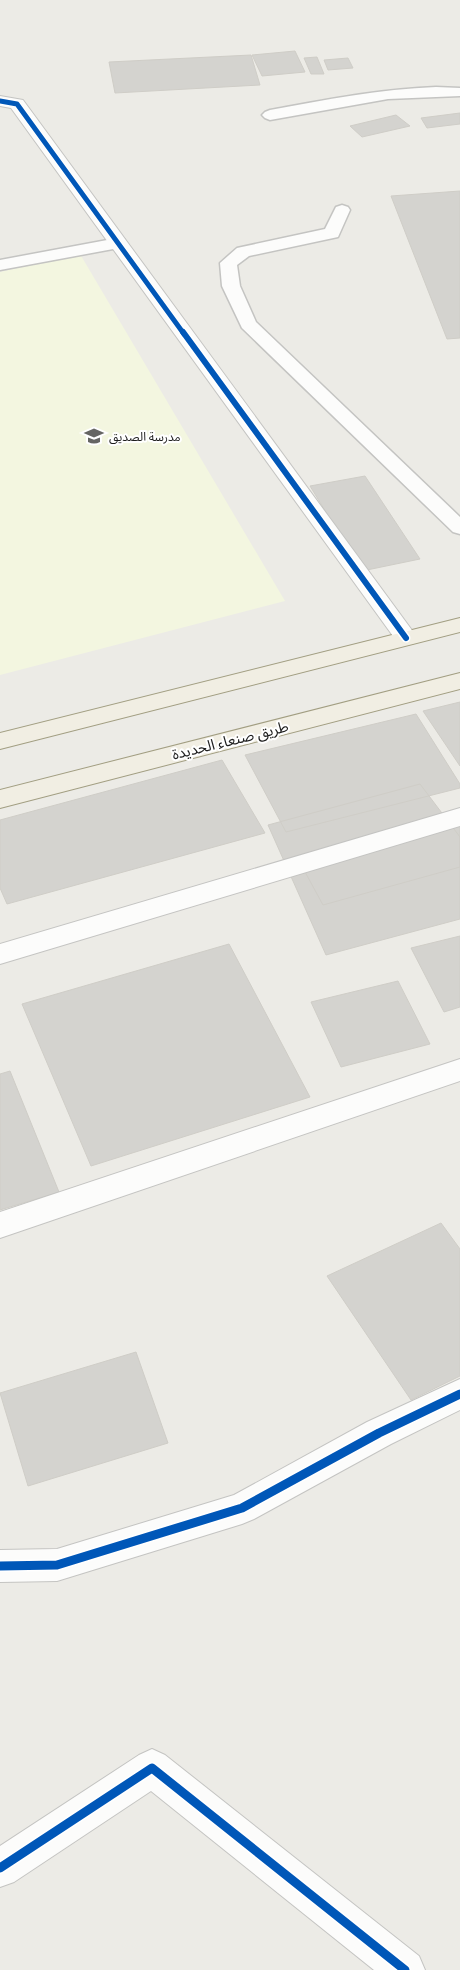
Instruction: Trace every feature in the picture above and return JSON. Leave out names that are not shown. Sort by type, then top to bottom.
[{"type":"main road","points":[[0,741],[460,625]]},
{"type":"main road","name":"طريق صنعاء الحديدة","points":[[0,799],[460,681]]},
{"type":"street","points":[[0,102],[17,104],[406,638]]},
{"type":"street","points":[[0,954],[460,817]]},
{"type":"street","points":[[0,1225],[460,1070]]},
{"type":"street","points":[[0,1566],[57,1565],[242,1508],[379,1433],[460,1394]]},
{"type":"street","points":[[0,1868],[152,1768],[405,1970]]},
{"type":"lane","points":[[270,115],[350,99],[433,90],[460,92]]},
{"type":"lane","points":[[342,210],[332,233],[243,252],[228,263],[231,286],[248,324],[460,528]]},
{"type":"lane","points":[[0,265],[118,243]]},
{"type":"shaded area","name":"مدرسة الصديق","points":[[80,254],[285,601],[0,675],[0,272]]},
{"type":"building","points":[[295,51],[305,72],[262,76],[252,55]]},
{"type":"building","points":[[251,55],[260,85],[115,93],[109,62]]},
{"type":"building","points":[[317,57],[324,74],[311,74],[304,58]]},
{"type":"building","points":[[348,58],[353,68],[328,70],[324,60]]},
{"type":"building","points":[[460,113],[460,124],[427,128],[421,118]]},
{"type":"building","points":[[396,115],[410,126],[362,137],[350,126]]},
{"type":"building","points":[[460,191],[460,338],[447,339],[391,196]]},
{"type":"building","points":[[365,476],[420,559],[362,571],[310,486]]},
{"type":"building","points":[[460,702],[460,766],[423,711]]},
{"type":"building","points":[[416,714],[460,784],[460,788],[286,832],[245,755]]},
{"type":"building","points":[[222,760],[265,833],[7,904],[0,888],[0,820]]},
{"type":"building","points":[[420,784],[460,837],[460,919],[326,955],[268,825]]},
{"type":"building","points":[[460,815],[460,867],[323,905],[298,859]]},
{"type":"building","points":[[460,936],[460,1007],[444,1012],[411,948]]},
{"type":"building","points":[[229,944],[310,1097],[91,1166],[22,1004]]},
{"type":"building","points":[[398,981],[430,1044],[341,1067],[311,1002]]},
{"type":"building","points":[[10,1071],[59,1192],[0,1210],[0,1074]]},
{"type":"building","points":[[441,1223],[460,1249],[460,1376],[411,1400],[327,1276]]},
{"type":"building","points":[[136,1352],[168,1443],[28,1486],[0,1393]]},
{"type":"cycle path","points":[[0,101],[17,104],[406,638]]},
{"type":"cycle path","points":[[0,1566],[57,1565],[242,1508],[379,1433],[460,1394]]},
{"type":"cycle path","points":[[0,1868],[152,1768],[405,1970]]},
{"type":"place","name":"مدرسة الصديق","points":[[94,436]]}]
